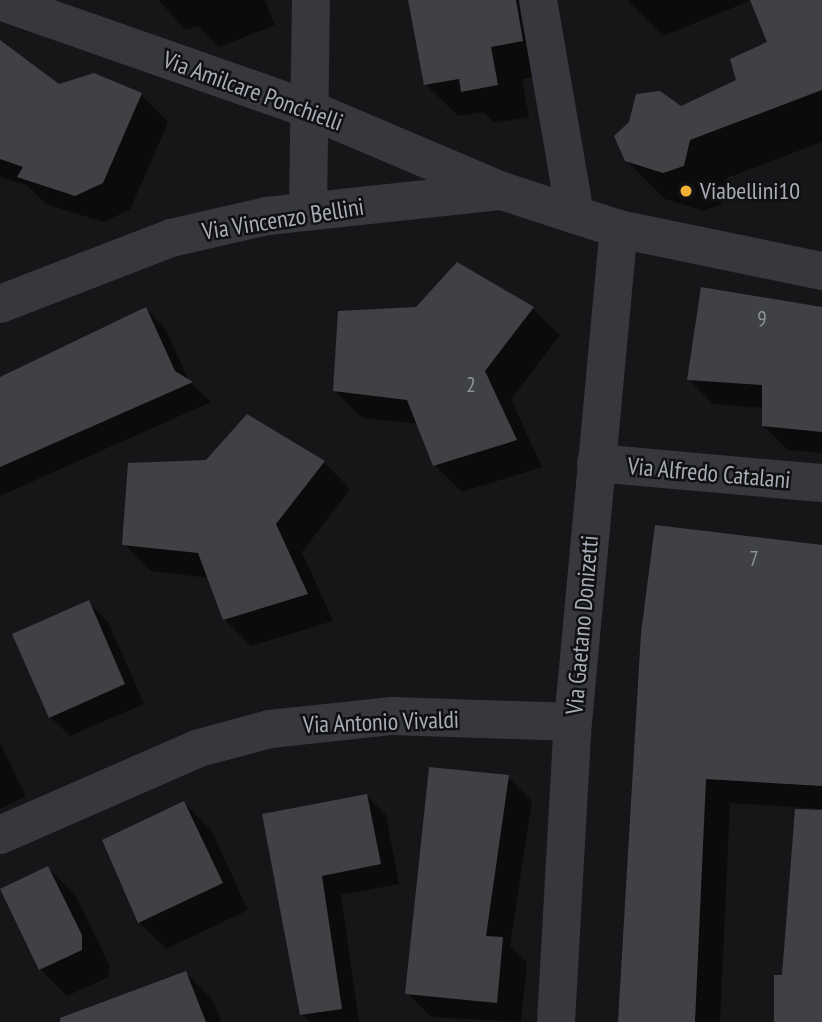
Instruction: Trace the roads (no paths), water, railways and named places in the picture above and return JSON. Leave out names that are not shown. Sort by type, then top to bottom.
[{"type":"street","points":[[308,211],[311,0]]},
{"type":"street","points":[[538,0],[575,215]]},
{"type":"street","name":"Via Amilcare Ponchielli","points":[[0,1],[311,110],[502,191]]},
{"type":"street","name":"Via Vincenzo Bellini","points":[[0,304],[172,239],[308,211],[502,191],[619,229],[822,271]]},
{"type":"street","name":"Via Gaetano Donizetti","points":[[556,1022],[573,722],[619,229]]},
{"type":"street","name":"Via Alfredo Catalani","points":[[596,463],[822,483]]},
{"type":"street","name":"Via Antonio Vivaldi","points":[[0,835],[199,748],[271,729],[392,716],[573,722]]},
{"type":"place","name":"Viabellini10","points":[[686,191]]}]
